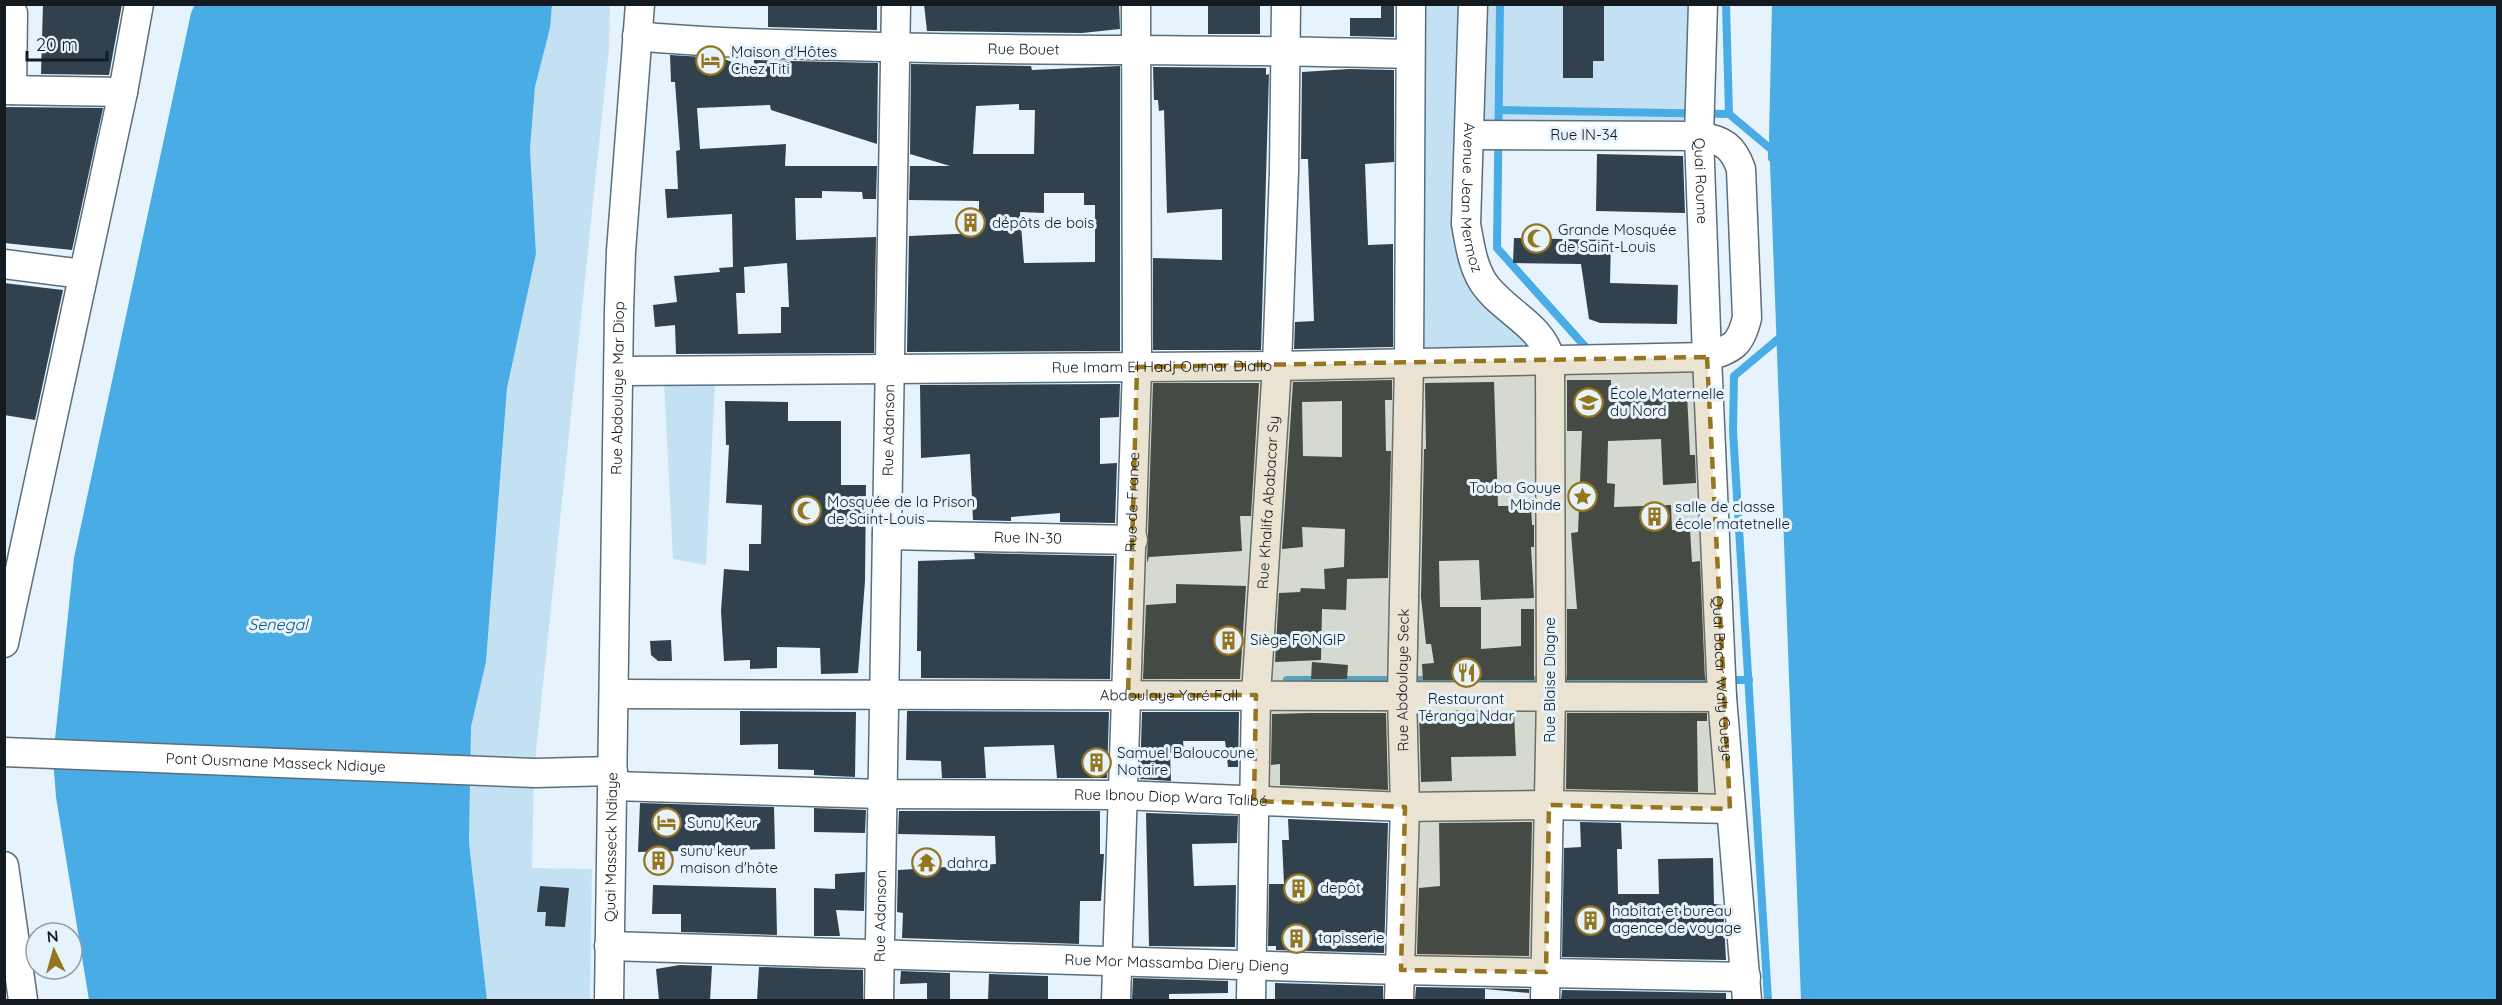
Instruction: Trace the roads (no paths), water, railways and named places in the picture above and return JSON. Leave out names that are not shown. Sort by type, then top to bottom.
[{"type":"street","points":[[4,643],[123,92],[139,4]]},
{"type":"street","name":"Rue Abdoulaye Mar Diop","points":[[613,778],[621,251],[640,4]]},
{"type":"street","name":"Rue Adanson","points":[[879,1000],[896,4]]},
{"type":"street","name":"Rue de France","points":[[1116,1000],[1121,795],[1128,696],[1137,367],[1136,4]]},
{"type":"street","name":"Rue Khalifa Ababacar Sy","points":[[1251,1000],[1256,696],[1277,366],[1286,4]]},
{"type":"street","points":[[1409,362],[1411,4]]},
{"type":"street","name":"Avenue Jean Mermoz","points":[[1473,4],[1467,224],[1472,258],[1484,283],[1546,342],[1550,359]]},
{"type":"street","name":"Quai Roume","points":[[1703,4],[1699,136],[1707,357]]},
{"type":"street","points":[[13,13],[8,90],[123,92]]},
{"type":"street","name":"Rue Bouet","points":[[637,36],[712,42],[896,48],[1286,50],[1409,54]]},
{"type":"street","name":"Rue IN-34","points":[[1470,135],[1699,136],[1722,140],[1735,153],[1742,169],[1746,306],[1742,337],[1731,348],[1707,357]]},
{"type":"street","points":[[4,264],[83,274]]},
{"type":"street","name":"Rue Imam El Hadj Oumar Diallo","points":[[618,371],[1277,366],[1707,357]]},
{"type":"street","name":"Quai Bacar Waly Gueye","points":[[1707,357],[1722,697],[1746,989]]},
{"type":"street","name":"Rue Blaise Diagne","points":[[1545,1000],[1551,696],[1550,359]]},
{"type":"street","name":"Rue Abdoulaye Seck","points":[[1399,1000],[1405,807],[1402,696],[1409,362]]},
{"type":"street","name":"Rue IN-30","points":[[887,535],[1133,540]]},
{"type":"street","name":"Abdoulaye Yaré Fall","points":[[615,694],[1722,697]]},
{"type":"street","name":"Pont Ousmane Masseck Ndiaye","points":[[10,753],[535,772]]},
{"type":"street","name":"Quai Masseck Ndiaye","points":[[535,772],[613,778],[609,1000]]},
{"type":"street","name":"Rue Ibnou Diop Wara Talibé","points":[[613,778],[882,794],[1121,795],[1405,807],[1549,805],[1730,809]]},
{"type":"street","points":[[4,866],[16,989]]},
{"type":"street","name":"Rue Mor Massamba Diery Dieng","points":[[609,946],[1253,966],[1545,972],[1746,989]]},
{"type":"water","name":"Senegal","points":[[195,4],[552,5],[550,28],[535,87],[530,149],[536,254],[507,388],[486,662],[471,727],[469,843],[487,1000],[89,1000],[84,969],[84,921],[76,921],[56,797],[53,758],[74,558],[191,13]]},
{"type":"water","points":[[1772,5],[2497,5],[2497,1000],[1801,1000],[1769,137]]},
{"type":"waterway","points":[[1500,4],[1497,248],[1590,352]]},
{"type":"waterway","points":[[1726,4],[1729,114],[1772,150],[1772,158]]},
{"type":"waterway","points":[[1499,110],[1729,114]]},
{"type":"waterway","points":[[1768,1000],[1733,431],[1734,376],[1783,335]]},
{"type":"waterway","points":[[1287,680],[1749,680]]},
{"type":"place","name":"Maison d'Hôtes Chez Titi","points":[[710,61]]},
{"type":"place","name":"dépôts de bois","points":[[971,223]]},
{"type":"place","name":"Grande Mosquée de Saint-Louis","points":[[1537,239]]},
{"type":"place","name":"École Maternelle du Nord","points":[[1589,403]]},
{"type":"place","name":"Touba Gouye Mbinde","points":[[1582,497]]},
{"type":"place","name":"Mosquée de la Prison de Saint-Louis","points":[[806,511]]},
{"type":"place","name":"salle de classe école matetnelle","points":[[1654,516]]},
{"type":"place","name":"Siège FONGIP","points":[[1229,640]]},
{"type":"place","name":"Restaurant Téranga Ndar","points":[[1466,672]]},
{"type":"place","name":"Samuel Baloucoune Notaire","points":[[1096,762]]},
{"type":"place","name":"Sunu Keur","points":[[666,823]]},
{"type":"place","name":"sunu keur maison d'hôte","points":[[659,860]]},
{"type":"place","name":"dahra","points":[[926,863]]},
{"type":"place","name":"depôt","points":[[1299,888]]},
{"type":"place","name":"habitat et bureau agence de voyage","points":[[1591,920]]},
{"type":"place","name":"tapisserie","points":[[1297,938]]}]
